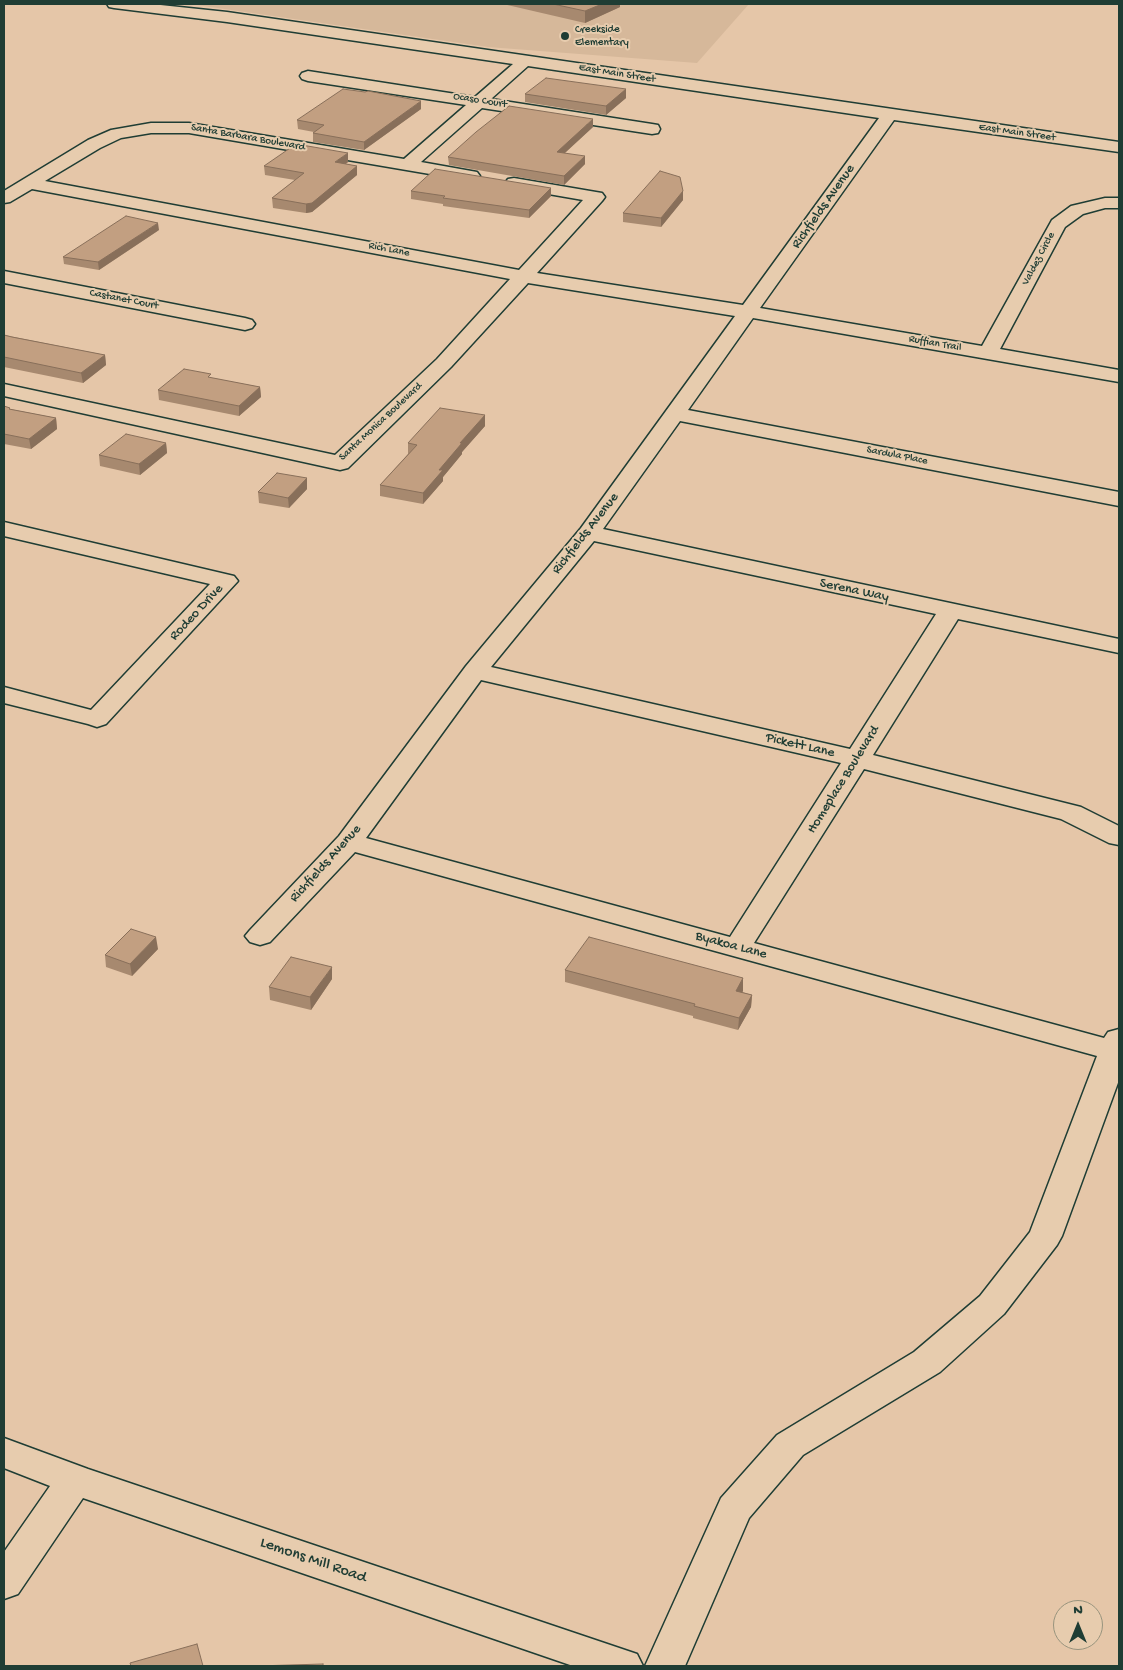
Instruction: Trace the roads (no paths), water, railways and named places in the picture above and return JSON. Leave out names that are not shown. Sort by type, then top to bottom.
[{"type":"street","name":"East Main Street","points":[[114,4],[227,17],[1119,147]]},
{"type":"street","points":[[408,165],[526,60]]},
{"type":"street","name":"Ocaso Court","points":[[308,76],[652,129]]},
{"type":"street","name":"Richfields Avenue","points":[[260,936],[349,842],[475,671],[589,533],[750,312],[890,114]]},
{"type":"street","name":"Santa Barbara Boulevard","points":[[4,198],[94,144],[117,134],[151,128],[189,128],[483,178]]},
{"type":"street","name":"Santa Monica Boulevard","points":[[4,390],[340,463],[444,363],[596,198],[502,181]]},
{"type":"street","name":"Rich Lane","points":[[29,183],[523,276],[750,312]]},
{"type":"street","name":"Valdez Circle","points":[[988,353],[1058,224],[1077,210],[1105,203],[1119,203]]},
{"type":"street","name":"Castanet Court","points":[[4,276],[245,324]]},
{"type":"street","name":"Ruffian Trail","points":[[750,312],[1119,376]]},
{"type":"street","name":"Sardula Place","points":[[674,414],[1119,499]]},
{"type":"street","name":"Rodeo Drive","points":[[4,529],[226,581],[97,719],[4,695]]},
{"type":"street","name":"Serena Way","points":[[589,533],[950,612],[1119,646]]},
{"type":"street","name":"Homeplace Boulevard","points":[[737,948],[950,612]]},
{"type":"street","name":"Pickett Lane","points":[[475,671],[857,759],[1071,813],[1119,837]]},
{"type":"street","name":"Byakoa Lane","points":[[349,842],[737,948],[1117,1045]]},
{"type":"street","points":[[665,1666],[734,1510],[790,1444],[927,1362],[992,1304],[1045,1236],[1117,1045]]},
{"type":"street","name":"Lemons Mill Road","points":[[4,1453],[75,1480],[623,1666]]},
{"type":"street","points":[[4,1583],[75,1480]]},
{"type":"place","name":"Creekside Elementary","points":[[565,36]]}]
